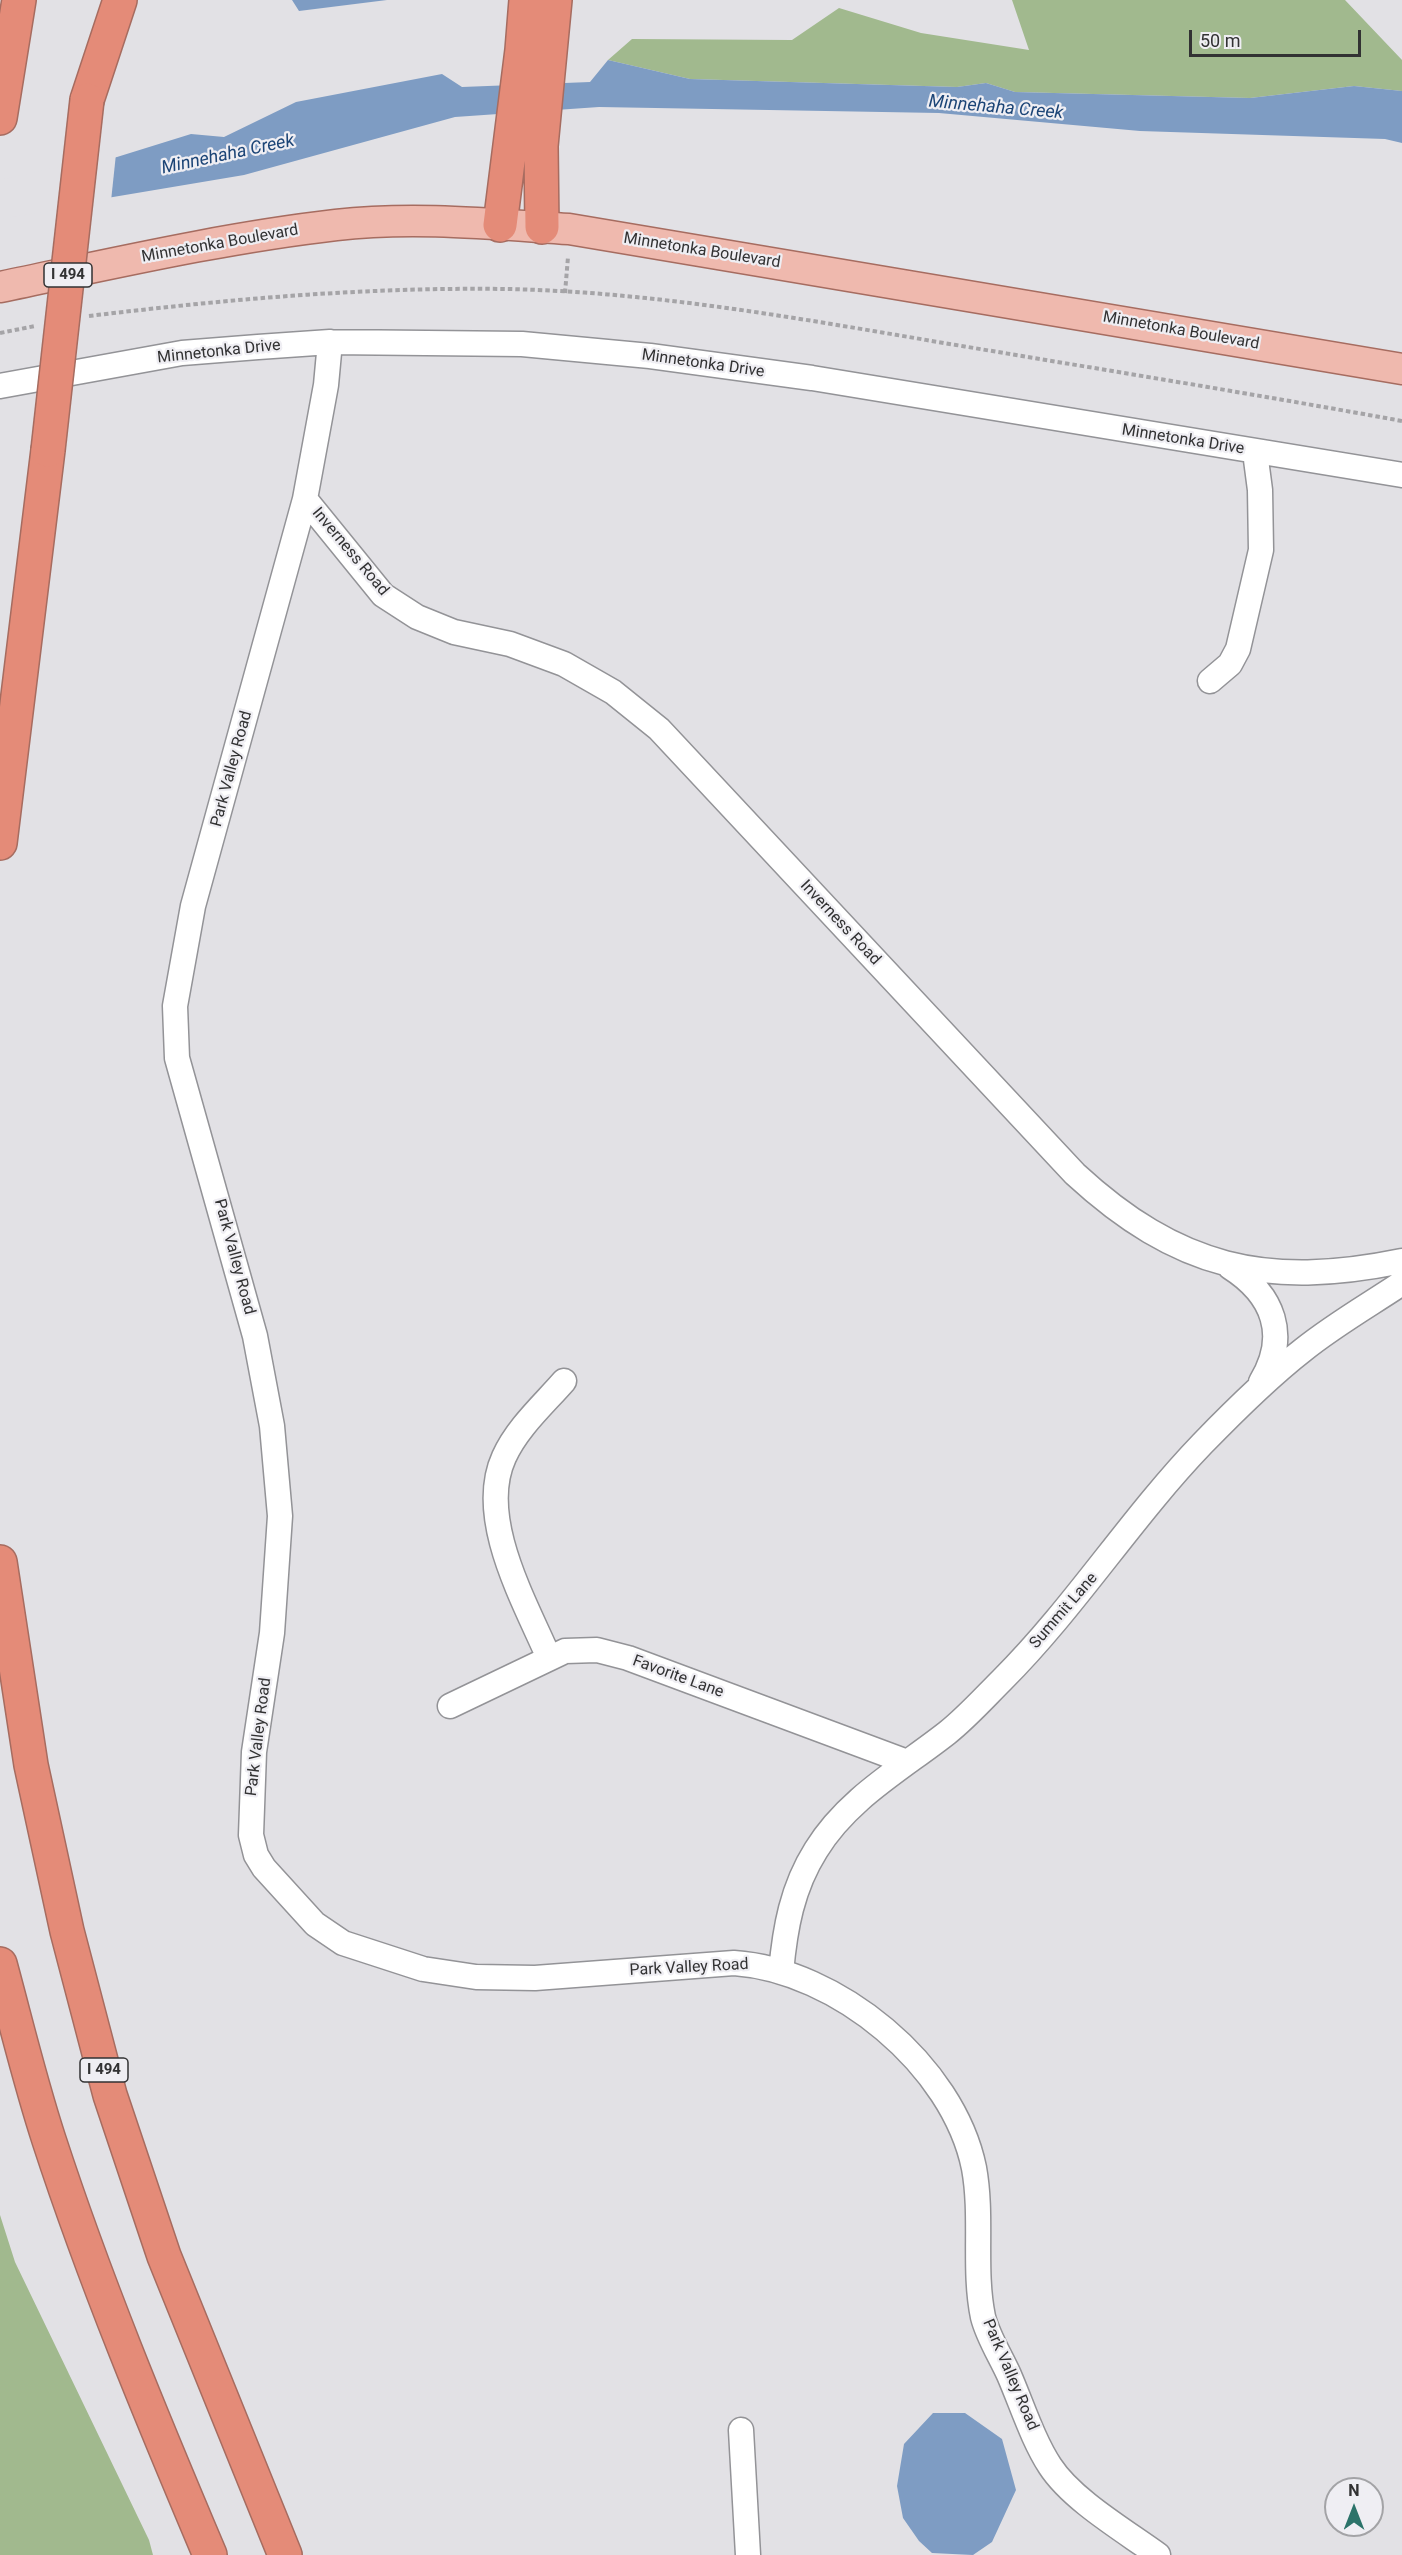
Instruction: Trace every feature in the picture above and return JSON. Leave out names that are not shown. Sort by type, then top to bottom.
[{"type":"highway","points":[[0,118],[19,0]]},
{"type":"highway","name":"I 494","points":[[0,843],[48,450],[96,0]]},
{"type":"highway","points":[[87,100],[120,0]]},
{"type":"highway","points":[[500,225],[526,0]]},
{"type":"highway","points":[[542,227],[541,146],[547,60],[555,0]]},
{"type":"highway","points":[[547,60],[579,0]]},
{"type":"highway","name":"I 494","points":[[0,1563],[31,1765],[67,1931],[110,2095],[164,2256],[285,2555]]},
{"type":"highway","points":[[0,1964],[48,2137],[86,2248],[165,2451],[210,2555]]},
{"type":"main road","name":"Minnetonka Boulevard","points":[[0,287],[226,241],[338,225],[397,222],[542,227],[657,243],[1402,369]]},
{"type":"street","name":"Minnetonka Drive","points":[[0,386],[182,353],[330,342],[522,344],[638,355],[822,380],[1402,475]]},
{"type":"street","name":"Park Valley Road","points":[[330,342],[326,385],[305,499],[193,906],[175,1006],[177,1058],[255,1336],[273,1435],[280,1516],[267,1677],[254,1752],[251,1835],[256,1856],[315,1924],[343,1942],[423,1969],[476,1977],[535,1978],[734,1963],[758,1965],[781,1972],[849,2001],[890,2033],[926,2073],[952,2112],[974,2169],[978,2265],[984,2319],[1050,2467],[1087,2504],[1158,2555]]},
{"type":"street","points":[[1210,681],[1230,664],[1238,649],[1261,550],[1260,490],[1255,452]]},
{"type":"street","name":"Inverness Road","points":[[305,499],[383,595],[417,617],[454,632],[510,644],[564,664],[613,692],[659,729],[1075,1174],[1108,1204],[1145,1231],[1185,1251],[1228,1266],[1307,1274],[1360,1270],[1402,1261]]},
{"type":"street","points":[[1228,1266],[1249,1279],[1265,1298],[1274,1321],[1275,1344],[1269,1369],[1257,1389]]},
{"type":"street","name":"Summit Lane","points":[[781,1972],[785,1926],[797,1886],[816,1850],[841,1816],[907,1762],[949,1732],[1054,1626],[1149,1504],[1201,1445],[1257,1389],[1304,1349],[1402,1284]]},
{"type":"street","points":[[549,1658],[502,1541],[495,1499],[503,1457],[513,1441],[564,1382]]},
{"type":"street","name":"Favorite Lane","points":[[450,1706],[549,1658],[566,1652],[597,1650],[628,1658],[907,1762]]},
{"type":"street","points":[[741,2430],[748,2555]]},
{"type":"path","points":[[565,293],[568,257]]},
{"type":"path","points":[[83,317],[231,299],[367,290],[510,290],[652,298],[794,317],[1402,421]]},
{"type":"path","points":[[0,333],[39,325]]},
{"type":"green space","points":[[1012,0],[1345,0],[1402,60],[1402,91],[1354,86],[1250,98],[1015,92],[986,83],[957,87],[690,79],[608,60],[632,39],[792,40],[839,8],[921,33],[1029,50]]},
{"type":"green space","points":[[0,2215],[15,2262],[149,2540],[153,2555],[0,2555]]},
{"type":"water","points":[[292,0],[387,0],[299,11]]},
{"type":"water","name":"Minnehaha Creek","points":[[608,60],[690,79],[957,87],[986,83],[1015,92],[1250,98],[1354,86],[1402,91],[1402,143],[1385,139],[1140,131],[939,113],[599,107],[455,117],[244,175],[0,216],[0,183],[117,157],[191,134],[224,137],[296,102],[442,74],[462,87],[590,82]]},
{"type":"water","points":[[933,2413],[965,2413],[1002,2439],[1016,2490],[992,2542],[973,2555],[932,2553],[919,2541],[903,2518],[897,2486],[904,2444]]},
{"type":"pier","points":[[116,154],[111,201],[0,219],[0,180]]}]
